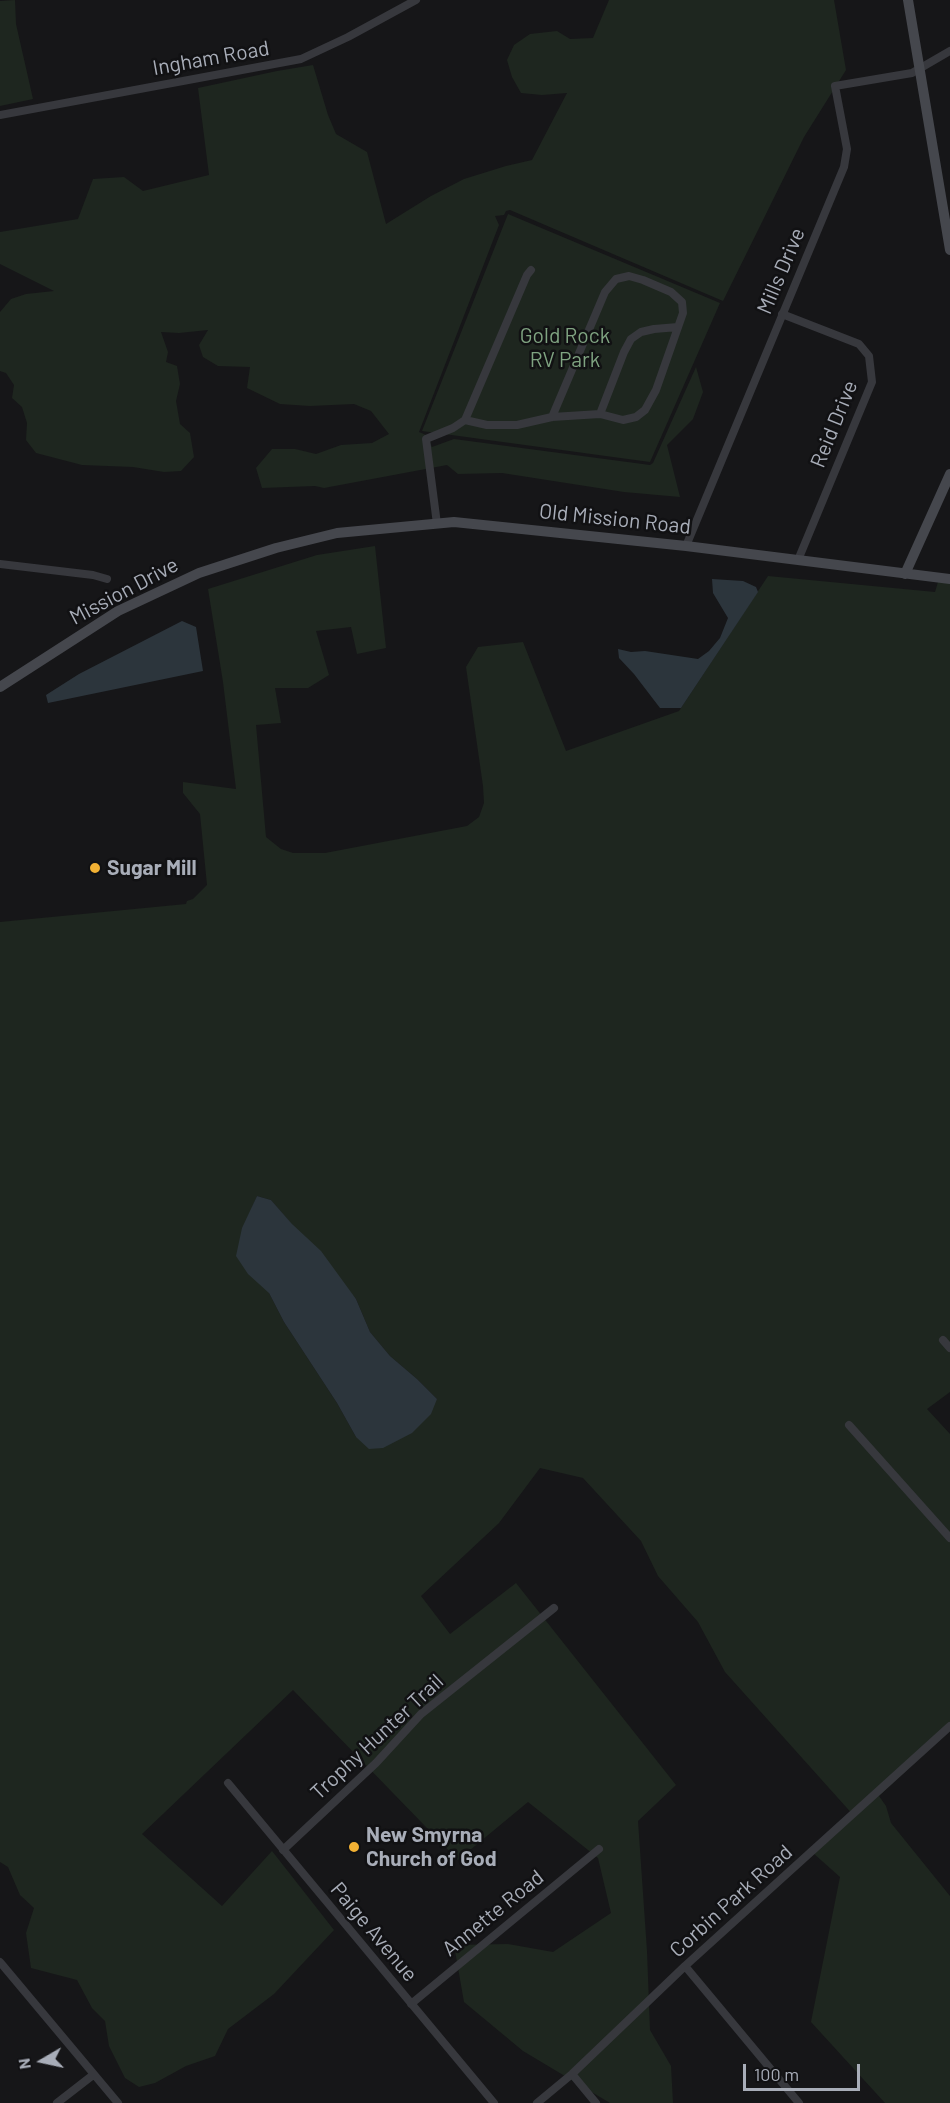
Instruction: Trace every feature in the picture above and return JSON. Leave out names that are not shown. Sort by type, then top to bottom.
[{"type":"street","name":"Ingham Road","points":[[0,115],[301,59],[348,37],[416,0]]},
{"type":"street","points":[[908,0],[949,244]]},
{"type":"street","points":[[920,68],[950,51]]},
{"type":"street","name":"Mills Drive","points":[[686,546],[844,167],[847,149],[835,86],[912,72],[920,68]]},
{"type":"street","points":[[437,524],[426,439],[453,428],[465,420],[531,270]]},
{"type":"street","points":[[465,420],[487,425],[517,425],[552,417],[600,414],[623,420],[636,417],[645,410],[656,390],[683,313],[682,302],[671,292],[643,280],[629,276],[616,279],[605,291],[552,417]]},
{"type":"street","name":"Reid Drive","points":[[782,314],[859,344],[869,356],[872,382],[798,560]]},
{"type":"street","points":[[600,414],[624,352],[632,339],[647,330],[678,327]]},
{"type":"street","points":[[905,574],[950,474]]},
{"type":"street","name":"Old Mission Road","points":[[276,548],[337,533],[454,522],[686,546],[950,579]]},
{"type":"street","name":"Mission Drive","points":[[0,687],[118,611],[199,573],[276,548]]},
{"type":"street","points":[[0,564],[93,575],[107,579]]},
{"type":"street","points":[[943,1340],[950,1348]]},
{"type":"street","points":[[849,1425],[950,1538]]},
{"type":"street","name":"Trophy Hunter Trail","points":[[283,1851],[376,1763],[421,1714],[554,1608]]},
{"type":"street","name":"Corbin Park Road","points":[[537,2103],[572,2074],[685,1966],[950,1726]]},
{"type":"street","name":"Paige Avenue","points":[[228,1783],[494,2103]]},
{"type":"street","name":"Annette Road","points":[[411,2004],[598,1849]]},
{"type":"street","points":[[0,1962],[118,2103]]},
{"type":"street","points":[[685,1966],[799,2103]]},
{"type":"street","points":[[572,2074],[596,2103]]},
{"type":"street","points":[[57,2103],[93,2075]]},
{"type":"green space","points":[[15,0],[16,24],[33,99],[0,106],[0,1]]},
{"type":"green space","points":[[609,0],[834,0],[846,70],[804,137],[723,301],[510,210],[504,215],[495,216],[499,225],[419,432],[426,435],[432,447],[454,439],[650,465],[653,463],[696,367],[703,392],[693,419],[667,445],[680,497],[624,492],[502,473],[458,474],[447,465],[324,488],[315,486],[262,488],[256,468],[272,449],[295,449],[316,454],[341,445],[372,443],[389,434],[371,411],[354,404],[310,406],[280,404],[247,388],[250,367],[218,366],[203,357],[199,345],[208,330],[161,332],[168,352],[166,362],[177,366],[180,384],[176,401],[180,424],[190,433],[194,457],[181,471],[164,472],[133,467],[82,465],[36,453],[26,440],[27,423],[22,407],[12,398],[14,385],[6,373],[0,371],[0,312],[11,299],[26,294],[54,291],[0,264],[0,232],[78,219],[93,179],[124,177],[143,191],[209,175],[198,88],[313,65],[336,134],[367,152],[386,224],[464,179],[532,160],[567,93],[542,95],[521,93],[512,77],[507,60],[514,45],[530,34],[557,31],[570,39],[593,38]]},
{"type":"green space","name":"Gold Rock RV Park","points":[[508,214],[720,303],[650,462],[422,431]]},
{"type":"green space","points":[[375,546],[386,648],[357,654],[351,627],[316,631],[329,675],[308,688],[275,688],[281,723],[256,725],[266,837],[281,849],[293,853],[325,853],[467,826],[479,817],[484,803],[483,786],[466,667],[478,647],[523,642],[566,751],[679,711],[768,576],[935,592],[938,582],[950,583],[950,1392],[927,1409],[950,1434],[950,1730],[879,1796],[886,1806],[891,1823],[950,1896],[950,2103],[885,2103],[811,2022],[840,1877],[813,1853],[855,1817],[725,1672],[698,1622],[658,1576],[641,1541],[583,1478],[540,1468],[499,1523],[421,1596],[450,1634],[516,1583],[676,1785],[638,1821],[650,2030],[671,2066],[673,2103],[610,2103],[523,2051],[464,2002],[454,1945],[508,1944],[553,1952],[611,1913],[598,1858],[528,1802],[458,1860],[293,1690],[142,1834],[222,1906],[272,1851],[334,1930],[274,1994],[228,2029],[215,2056],[186,2066],[155,2083],[139,2087],[125,2078],[109,2046],[105,2021],[92,2008],[77,1980],[31,1968],[26,1933],[34,1908],[20,1895],[8,1867],[0,1862],[0,922],[186,904],[207,885],[200,814],[183,793],[183,782],[236,789],[223,682],[208,589],[317,555]],"holes":[[[257,1196],[271,1200],[356,1299],[370,1332],[390,1356],[437,1399],[356,1437],[337,1403],[284,1322],[269,1293],[252,1208]]]},
{"type":"shaded area","points":[[712,579],[743,581],[756,587],[758,592],[681,708],[660,708],[619,658],[618,649],[698,659],[709,651],[720,638],[728,618],[713,593]]},
{"type":"shaded area","points":[[182,621],[196,627],[203,671],[48,703],[46,695],[79,674]]},
{"type":"shaded area","points":[[257,1196],[271,1200],[292,1224],[321,1251],[356,1299],[370,1332],[390,1356],[437,1399],[431,1414],[412,1433],[383,1448],[369,1449],[356,1437],[337,1403],[284,1322],[269,1293],[248,1274],[236,1256],[242,1228]]},
{"type":"place","name":"Sugar Mill","points":[[95,868]]},
{"type":"place","name":"New Smyrna Church of God","points":[[354,1847]]}]
